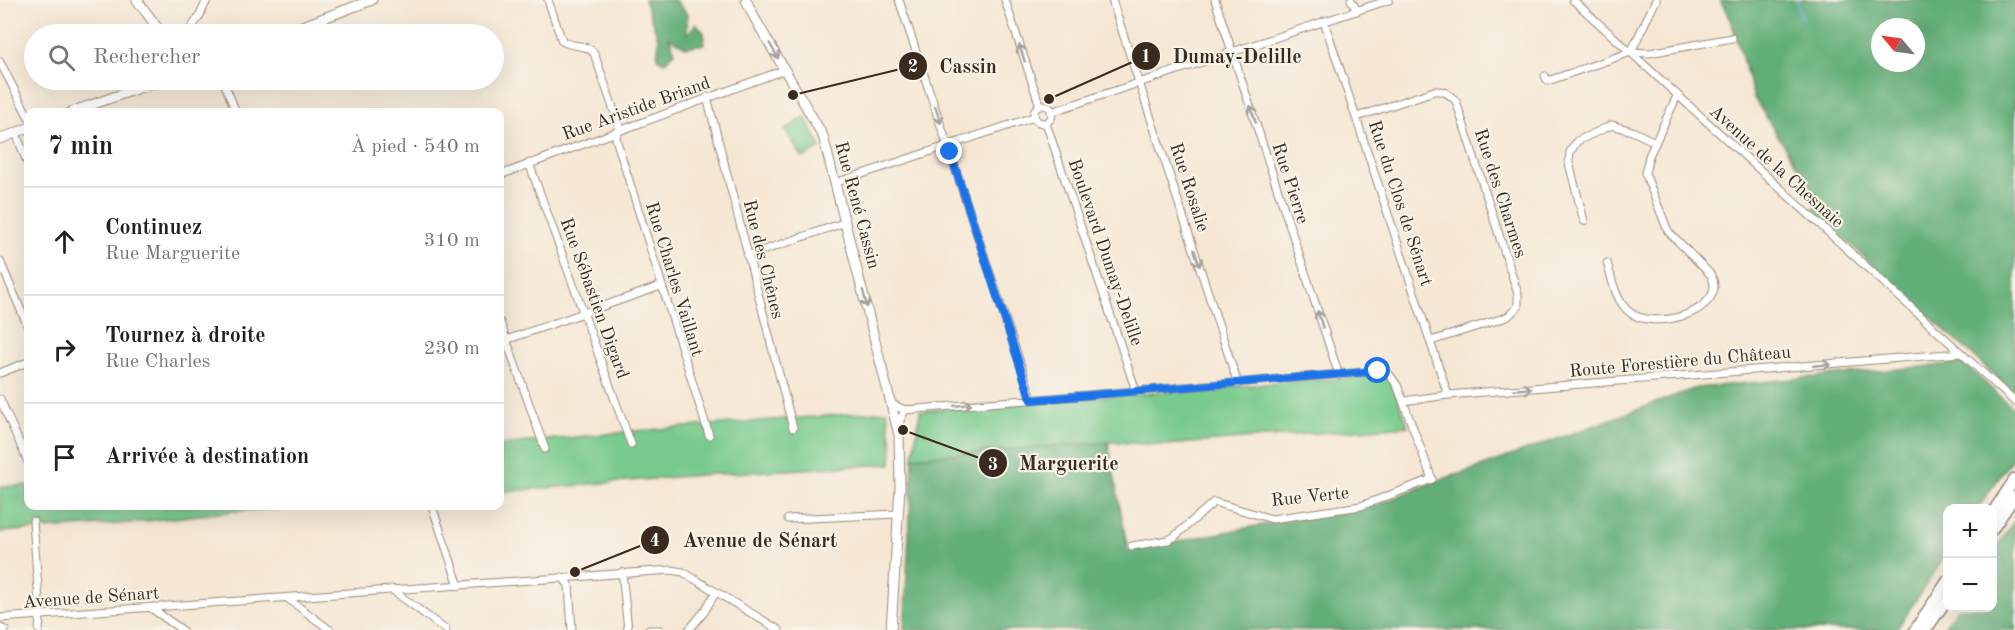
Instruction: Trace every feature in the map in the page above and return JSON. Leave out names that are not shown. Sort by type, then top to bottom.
[{"type":"main road","points":[[137,0],[155,24]]},
{"type":"main road","points":[[308,24],[372,0]]},
{"type":"main road","name":"Rue René Cassin","points":[[746,0],[823,136],[899,435],[900,488],[891,630]]},
{"type":"main road","points":[[82,108],[134,90]]},
{"type":"main road","points":[[0,140],[24,130]]},
{"type":"main road","points":[[1997,506],[2015,479]]},
{"type":"main road","points":[[1997,523],[2015,496]]},
{"type":"main road","points":[[1915,630],[1943,586]]},
{"type":"main road","points":[[1926,630],[1943,604]]},
{"type":"street","points":[[194,24],[207,0]]},
{"type":"street","name":"Rue Charles Vaillant","points":[[548,0],[562,41],[566,44],[588,46],[594,53],[619,125],[616,139],[709,435]]},
{"type":"street","points":[[900,0],[1031,400]]},
{"type":"street","points":[[1005,0],[1040,106]]},
{"type":"street","name":"Rue Rosalie","points":[[1112,0],[1238,384]]},
{"type":"street","name":"Rue Pierre","points":[[1215,0],[1339,375]]},
{"type":"street","points":[[1351,0],[1358,11]]},
{"type":"street","points":[[1051,112],[1389,0]]},
{"type":"street","name":"Avenue de la Chesnaie","points":[[1573,0],[2015,402]]},
{"type":"street","points":[[1631,52],[1656,0]]},
{"type":"street","name":"Rue du Clos de Sénart","points":[[1324,21],[1448,395]]},
{"type":"street","points":[[1545,76],[1548,81],[1631,52],[1648,53],[1732,38]]},
{"type":"street","points":[[0,62],[24,108]]},
{"type":"street","name":"Rue Aristide Briand","points":[[504,173],[784,70]]},
{"type":"street","points":[[227,90],[234,108]]},
{"type":"street","name":"Rue des Charmes","points":[[1357,117],[1434,91],[1441,90],[1456,101],[1518,294],[1518,307],[1507,317],[1431,341]]},
{"type":"street","points":[[1607,263],[1621,302],[1641,320],[1655,321],[1695,312],[1714,292],[1711,275],[1668,231],[1645,173],[1655,142],[1677,96]]},
{"type":"street","name":"Rue des Chênes","points":[[707,97],[793,428]]},
{"type":"street","points":[[1040,106],[1048,107],[1051,112],[1051,117],[1046,123],[1038,122],[1034,117],[1035,110],[1040,106]]},
{"type":"street","points":[[835,183],[1034,117]]},
{"type":"street","name":"Boulevard Dumay-Delille","points":[[1046,123],[1134,385],[1134,391]]},
{"type":"street","points":[[1584,220],[1569,163],[1570,152],[1577,141],[1612,125],[1632,130],[1655,142]]},
{"type":"street","points":[[16,133],[24,154]]},
{"type":"street","name":"Rue Sébastien Digard","points":[[529,163],[632,444]]},
{"type":"street","points":[[747,256],[846,222]]},
{"type":"street","points":[[0,261],[24,318]]},
{"type":"street","points":[[504,341],[661,286]]},
{"type":"street","points":[[504,344],[545,448]]},
{"type":"street","name":"Route Forestière du Château","points":[[1403,401],[1448,395],[1961,353]]},
{"type":"street","points":[[0,373],[24,364]]},
{"type":"street","points":[[891,404],[905,410],[1378,371],[1389,374],[1397,385],[1403,401]]},
{"type":"street","points":[[0,399],[24,453]]},
{"type":"street","name":"Rue Verte","points":[[1131,546],[1174,537],[1214,502],[1272,519],[1361,506],[1432,479],[1403,401]]},
{"type":"street","points":[[899,435],[900,420],[905,410]]},
{"type":"street","points":[[433,510],[459,586]]},
{"type":"street","points":[[788,519],[898,514]]},
{"type":"street","points":[[33,521],[39,630]]},
{"type":"street","name":"Avenue de Sénart","points":[[0,618],[665,570],[683,572],[779,630]]},
{"type":"street","points":[[622,572],[628,630]]},
{"type":"street","points":[[561,577],[569,585],[572,630]]},
{"type":"street","points":[[391,589],[447,630]]},
{"type":"street","points":[[689,630],[704,612],[716,592]]},
{"type":"street","points":[[287,598],[330,630]]},
{"type":"street","points":[[151,608],[182,630]]},
{"type":"street","points":[[0,628],[5,630]]},
{"type":"street","points":[[649,630],[660,630]]},
{"type":"green space","points":[[644,0],[675,0],[687,14],[687,35],[696,23],[704,33],[705,44],[685,47],[669,37],[675,52],[665,62],[657,58],[659,39]]},
{"type":"green space","points":[[1720,0],[2015,0],[2015,394],[1813,210],[1820,202],[1754,98],[1731,20]]},
{"type":"green space","points":[[805,117],[821,148],[803,158],[785,130]]},
{"type":"green space","points":[[1963,363],[2015,410],[2015,455],[1981,504],[1943,504],[1943,559],[1896,630],[904,630],[913,457],[1108,442],[1128,551],[1298,518],[1353,512],[1696,388]]},
{"type":"green space","points":[[1383,375],[1392,382],[1408,426],[1166,445],[1114,442],[913,457],[920,411]]},
{"type":"green space","points":[[887,411],[892,445],[891,464],[699,475],[504,492],[504,445],[635,431]]},
{"type":"green space","points":[[24,485],[24,510],[255,510],[129,523],[0,532],[0,487]]},
{"type":"green space","points":[[2015,520],[2015,630],[1942,630],[1954,612],[1997,612],[1997,548]]},
{"type":"waterway","points":[[1797,0],[1801,18]]},
{"type":"place","name":"Cassin","points":[[793,95]]},
{"type":"place","name":"Dumay-Delille","points":[[1049,99]]},
{"type":"place","name":"Marguerite","points":[[903,430]]},
{"type":"place","name":"Avenue de Sénart","points":[[575,572]]},
{"type":"route","points":[[950,152],[1031,400],[1378,371]]}]
